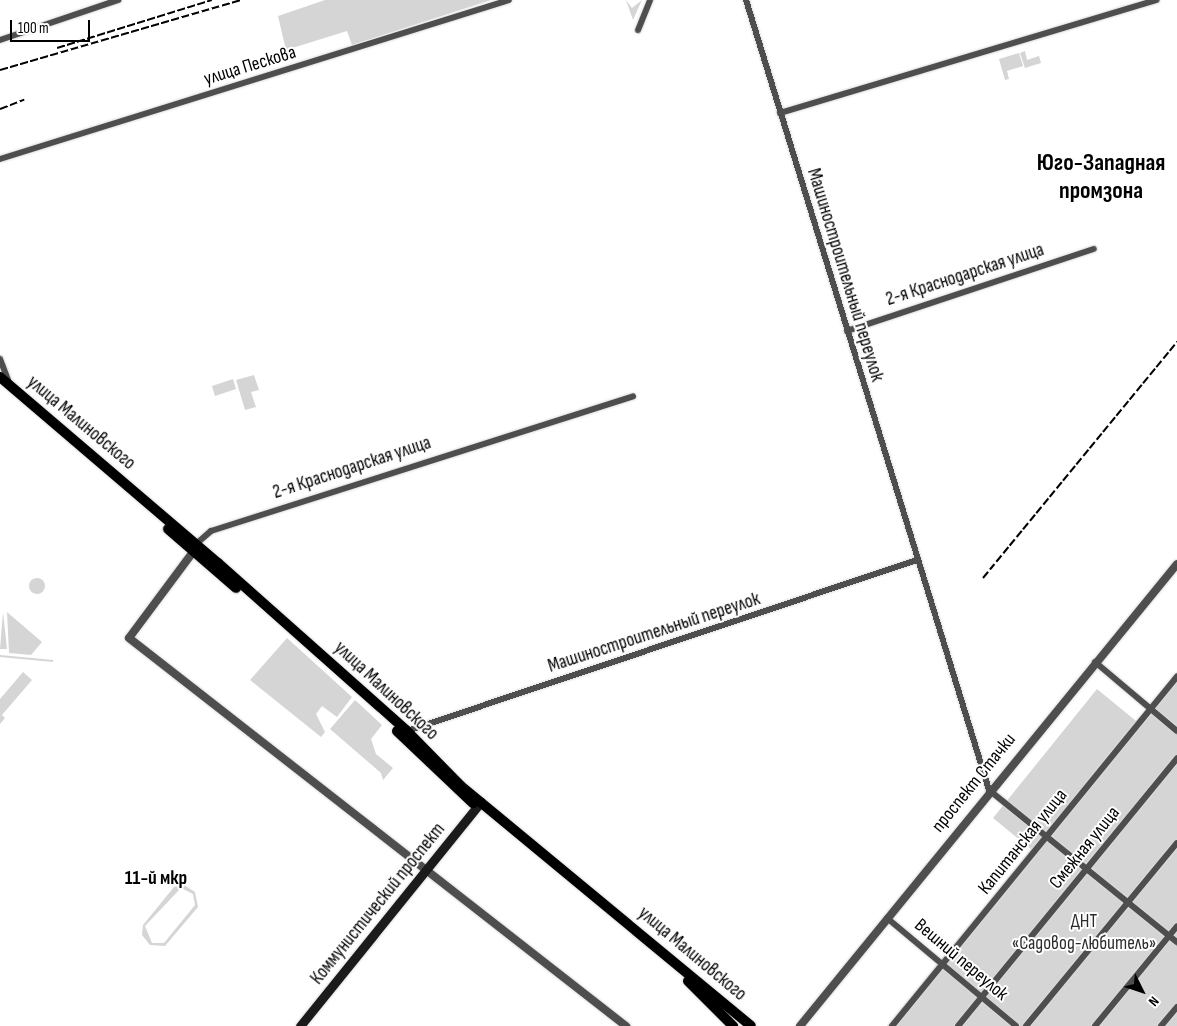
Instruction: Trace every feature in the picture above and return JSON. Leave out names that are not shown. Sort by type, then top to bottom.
[{"type":"highway","name":"улица Малиновского","points":[[0,377],[5,386],[195,548],[404,733],[434,771],[479,804],[751,1026]]},
{"type":"highway","name":"улица Малиновского","points":[[479,804],[658,956],[733,1026]]},
{"type":"main road","name":"Коммунистический проспект","points":[[300,1026],[479,804]]},
{"type":"street","points":[[0,40],[118,0]]},
{"type":"street","name":"улица Пескова","points":[[0,159],[509,0]]},
{"type":"street","points":[[638,30],[650,0]]},
{"type":"street","name":"Машиностроительный переулок","points":[[746,0],[989,790]]},
{"type":"street","points":[[780,113],[1156,0]]},
{"type":"street","name":"2-я Краснодарская улица","points":[[847,331],[1094,249]]},
{"type":"street","points":[[0,359],[5,386]]},
{"type":"street","name":"2-я Краснодарская улица","points":[[427,869],[129,638],[195,548],[211,531],[633,396]]},
{"type":"street","name":"Машиностроительный переулок","points":[[404,733],[917,560]]},
{"type":"street","name":"проспект Стачки","points":[[800,1026],[989,790],[1177,564]]},
{"type":"street","points":[[1095,662],[1177,731]]},
{"type":"street","name":"Капитанская улица","points":[[892,1026],[1177,676]]},
{"type":"street","name":"Смежная улица","points":[[958,1026],[1177,758]]},
{"type":"street","points":[[989,790],[1177,942]]},
{"type":"street","points":[[1026,1026],[1177,843]]},
{"type":"street","points":[[427,869],[626,1026]]},
{"type":"street","name":"Вешний переулок","points":[[887,918],[1016,1026]]},
{"type":"street","points":[[1095,1026],[1177,926]]},
{"type":"street","points":[[1161,1026],[1177,1007]]},
{"type":"green space","points":[[325,0],[491,0],[352,45],[347,31],[286,50],[278,16]]},
{"type":"green space","points":[[626,0],[632,8],[642,0],[633,20]]},
{"type":"green space","points":[[1025,51],[1027,60],[1039,56],[1041,63],[1025,68],[1020,53]]},
{"type":"green space","points":[[1019,53],[1023,66],[1007,71],[1009,79],[1005,80],[999,59]]},
{"type":"green space","points":[[254,375],[259,390],[251,392],[256,407],[245,410],[236,380]]},
{"type":"green space","points":[[233,379],[236,389],[215,396],[212,386]]},
{"type":"green space","points":[[37,578],[43,580],[45,586],[43,592],[37,594],[31,592],[29,586],[31,580]]},
{"type":"green space","points":[[3,612],[7,649],[0,649]]},
{"type":"green space","points":[[7,612],[42,642],[31,655],[9,653]]},
{"type":"green space","points":[[287,638],[352,697],[337,717],[322,706],[316,714],[325,732],[321,737],[250,680]]},
{"type":"green space","points":[[0,655],[53,660],[53,662],[0,657]]},
{"type":"green space","points":[[23,672],[32,680],[2,715],[5,718],[0,724],[0,699]]},
{"type":"green space","name":"ДНТ «Садовод-любитель»","points":[[1177,672],[1177,1026],[887,1026],[1031,849],[993,818],[1097,689],[1136,721]]},
{"type":"green space","points":[[355,700],[382,725],[371,739],[376,754],[393,768],[383,780],[381,773],[330,729]]},
{"type":"green space","points":[[184,885],[195,892],[198,907],[165,946],[150,945],[142,935],[143,925],[174,887]],"holes":[[[181,888],[193,894],[195,905],[164,943],[152,943],[145,926]]]},
{"type":"railway","points":[[57,48],[212,0]]},
{"type":"railway","points":[[0,70],[241,0]]},
{"type":"railway","points":[[0,109],[24,100]]},
{"type":"railway","points":[[983,578],[1177,342]]},
{"type":"district","name":"Юго-Западная промзона","points":[[1101,177]]},
{"type":"district","name":"11-й мкр","points":[[156,878]]}]
